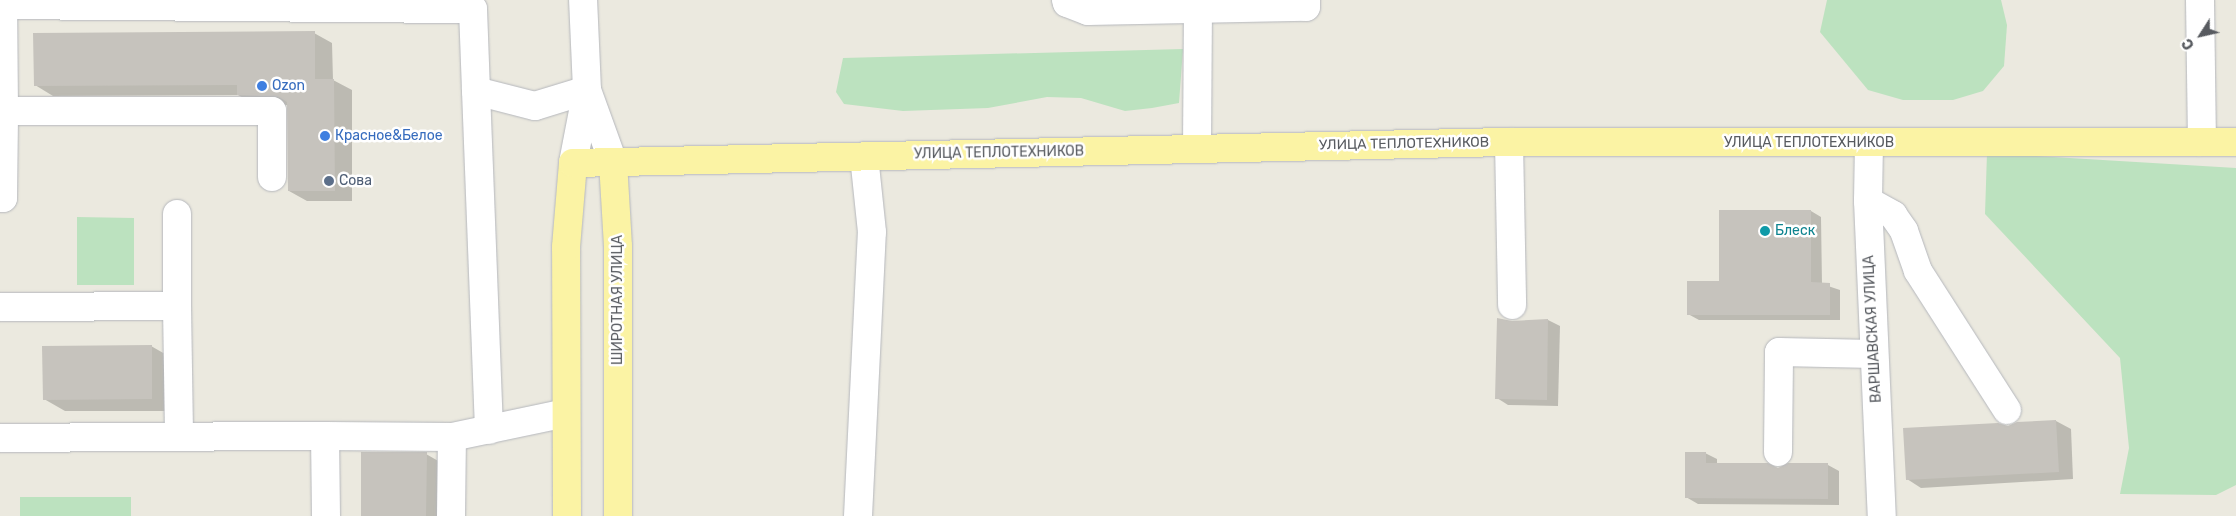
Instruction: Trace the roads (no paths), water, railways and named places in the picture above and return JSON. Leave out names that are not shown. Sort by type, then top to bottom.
[{"type":"main road","name":"УЛИЦА ТЕПЛОТЕХНИКОВ","points":[[573,163],[1509,142],[2236,142]]},
{"type":"main road","name":"ШИРОТНАЯ УЛИЦА","points":[[614,162],[618,247],[618,516]]},
{"type":"main road","name":"ШИРОТНАЯ УЛИЦА","points":[[567,516],[566,247],[573,163]]},
{"type":"street","name":"ШИРОТНАЯ УЛИЦА","points":[[573,163],[587,90],[583,0]]},
{"type":"street","points":[[1066,0],[1067,3],[1088,10],[1306,7],[1306,0]]},
{"type":"street","points":[[2200,0],[2202,142]]},
{"type":"street","points":[[0,198],[3,198],[3,5],[473,5],[489,430]]},
{"type":"street","points":[[1197,148],[1198,7]]},
{"type":"street","name":"ШИРОТНАЯ УЛИЦА","points":[[587,90],[614,162]]},
{"type":"street","points":[[476,91],[535,106],[587,90]]},
{"type":"street","points":[[4,111],[272,111],[272,177]]},
{"type":"street","points":[[1509,142],[1512,305]]},
{"type":"street","name":"ВАРШАВСКАЯ УЛИЦА","points":[[1869,143],[1868,201],[1882,516]]},
{"type":"street","points":[[858,516],[872,232],[864,156]]},
{"type":"street","points":[[1868,201],[1893,215],[1904,231],[1918,272],[2007,410]]},
{"type":"street","points":[[177,214],[179,436]]},
{"type":"street","points":[[0,307],[177,306]]},
{"type":"street","points":[[1778,452],[1779,352],[1874,354]]},
{"type":"street","points":[[0,438],[179,436],[452,437],[566,413]]},
{"type":"street","points":[[325,436],[326,516]]},
{"type":"street","points":[[452,437],[452,516]]},
{"type":"place","name":"Ozon","points":[[262,86]]},
{"type":"place","name":"Красное&Белое","points":[[325,136]]},
{"type":"place","name":"Сова","points":[[329,181]]},
{"type":"place","name":"Блеск","points":[[1765,231]]}]
